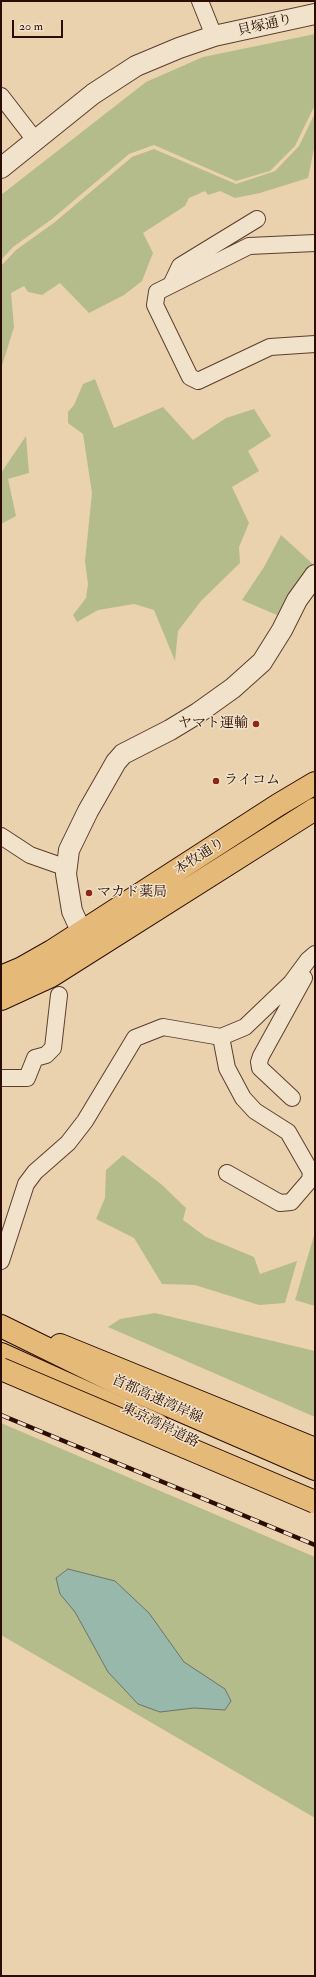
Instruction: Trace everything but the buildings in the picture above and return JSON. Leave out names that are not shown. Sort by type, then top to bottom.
[{"type":"main road","name":"本牧通り","points":[[1,999],[44,980],[86,942],[278,805],[315,783]]},
{"type":"main road","name":"本牧通り","points":[[1,977],[86,942],[315,809]]},
{"type":"main road","points":[[1,1321],[315,1449]]},
{"type":"main road","name":"首都高速湾岸線","points":[[1,1326],[117,1382],[315,1469]]},
{"type":"main road","name":"東京湾岸道路","points":[[1,1336],[315,1475]]},
{"type":"main road","name":"東京湾岸道路","points":[[1,1354],[186,1438],[315,1508]]},
{"type":"main road","points":[[1,1369],[315,1502]]},
{"type":"street","points":[[200,1],[214,36]]},
{"type":"street","name":"貝塚通り","points":[[1,168],[94,94],[136,66],[179,48],[214,36],[315,14]]},
{"type":"street","points":[[1,96],[35,140]]},
{"type":"street","points":[[171,285],[180,266],[257,219]]},
{"type":"street","points":[[315,243],[249,246],[157,292],[155,305],[190,377],[198,381],[270,347],[315,344]]},
{"type":"street","points":[[86,942],[72,911],[67,868],[70,850],[88,811],[116,762],[123,754],[170,730],[198,713],[233,688],[262,662],[282,630],[297,600],[315,575]]},
{"type":"street","points":[[1,836],[30,855],[67,868]]},
{"type":"street","points":[[1,1261],[26,1184],[35,1172],[68,1143],[85,1121],[135,1038],[163,1027],[221,1037],[245,1026],[291,983],[308,960],[315,954]]},
{"type":"street","points":[[292,1098],[260,1068],[259,1062],[315,957]]},
{"type":"street","points":[[1,1078],[27,1078],[35,1058],[46,1055],[53,1048],[59,995]]},
{"type":"street","points":[[221,1037],[228,1068],[243,1098],[255,1111],[288,1132],[311,1172],[310,1180],[291,1202],[280,1203],[227,1172]]},
{"type":"green space","points":[[315,34],[315,105],[295,146],[270,171],[236,181],[154,145],[129,154],[52,219],[13,247],[1,260],[1,195],[146,82],[203,57]]},
{"type":"green space","points":[[315,113],[315,144],[308,178],[260,193],[235,198],[220,191],[208,195],[205,191],[189,198],[185,206],[143,233],[153,253],[142,281],[124,295],[89,313],[60,283],[42,295],[28,292],[24,286],[11,293],[14,327],[1,369],[1,266],[16,250],[55,222],[132,157],[154,149],[236,184],[275,171],[299,146]]},
{"type":"green space","points":[[95,379],[114,428],[163,407],[193,440],[226,418],[254,409],[271,436],[248,451],[259,471],[232,487],[249,523],[239,547],[240,563],[201,601],[178,631],[175,661],[154,610],[134,604],[98,610],[77,622],[73,615],[86,598],[88,584],[85,561],[92,493],[83,434],[68,423],[68,412],[74,405],[83,384]]},
{"type":"green space","points":[[26,436],[29,473],[8,479],[16,516],[1,524],[1,473]]},
{"type":"green space","points":[[281,535],[314,565],[296,585],[279,616],[242,600],[264,567]]},
{"type":"green space","points":[[123,1155],[161,1184],[186,1208],[183,1220],[206,1237],[254,1257],[260,1274],[297,1261],[285,1303],[259,1305],[195,1285],[162,1284],[134,1238],[96,1219],[105,1198],[106,1170]]},
{"type":"green space","points":[[315,1232],[315,1306],[295,1300]]},
{"type":"green space","points":[[155,1313],[315,1351],[315,1417],[108,1327],[120,1319]]},
{"type":"green space","points":[[1,1423],[315,1557],[315,1818],[1,1635]]},
{"type":"shaded area","points":[[68,1569],[115,1581],[149,1613],[184,1662],[225,1689],[231,1701],[225,1710],[194,1708],[160,1712],[138,1704],[108,1672],[75,1612],[60,1594],[56,1578]]},
{"type":"railway","points":[[1,1415],[315,1545]]},
{"type":"place","name":"ヤマト運輸","points":[[256,724]]},
{"type":"place","name":"ライコム","points":[[216,781]]},
{"type":"place","name":"マカド薬局","points":[[89,893]]}]
